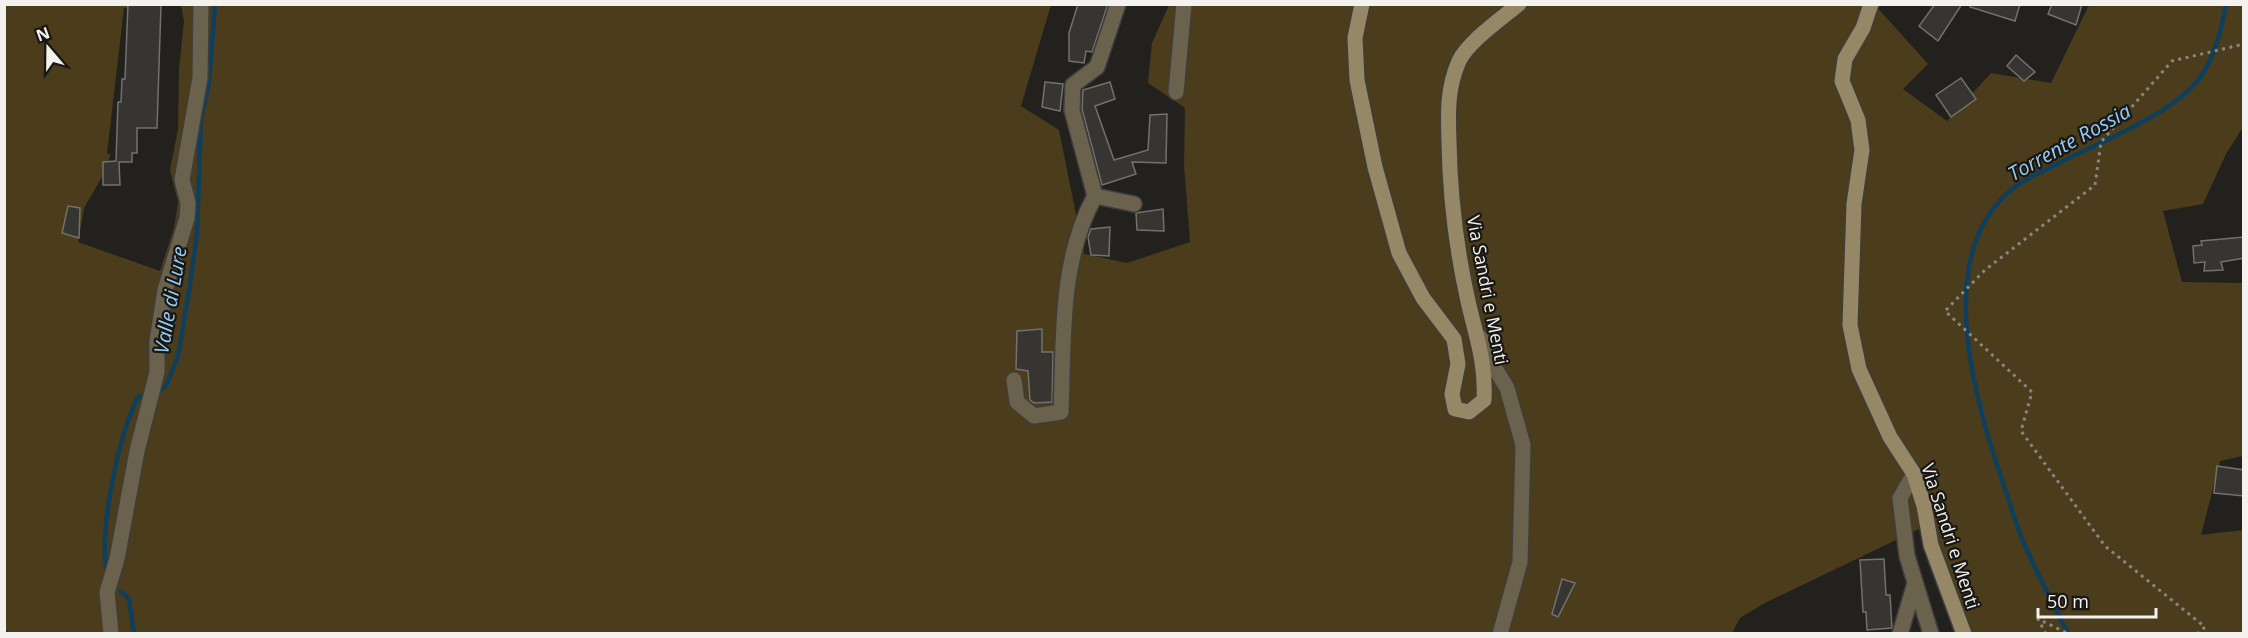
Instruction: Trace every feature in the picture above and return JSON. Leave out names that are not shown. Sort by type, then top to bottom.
[{"type":"main road","name":"Via Sandri e Menti","points":[[1362,4],[1355,38],[1357,80],[1375,167],[1399,253],[1423,298],[1454,339],[1458,364],[1452,394],[1455,409],[1469,412],[1484,400],[1483,357],[1466,290],[1450,192],[1448,93],[1460,59],[1488,29],[1519,4]]},
{"type":"main road","name":"Via Sandri e Menti","points":[[1871,4],[1863,28],[1845,60],[1842,81],[1858,120],[1862,150],[1854,204],[1851,325],[1859,369],[1890,436],[1914,474],[1931,545],[1964,633]]},
{"type":"street","points":[[111,633],[107,592],[117,559],[154,384],[159,357],[158,329],[165,290],[187,218],[188,203],[182,180],[200,78],[201,4]]},
{"type":"street","points":[[1014,380],[1017,402],[1034,416],[1061,412],[1066,288],[1082,220],[1095,196],[1072,110],[1073,85],[1097,67],[1118,4]]},
{"type":"street","points":[[1176,92],[1184,4]]},
{"type":"street","points":[[1095,196],[1134,204]]},
{"type":"street","points":[[1478,336],[1486,343],[1496,370],[1507,388],[1523,445],[1520,562],[1500,633]]},
{"type":"street","points":[[1914,474],[1900,498],[1907,556],[1931,633]]},
{"type":"street","points":[[1900,633],[1915,583]]},
{"type":"path","points":[[2197,633],[2205,627],[2105,546],[2021,431],[2032,392],[1945,311],[1985,270],[2095,185],[2101,142],[2172,61],[2244,44]]},
{"type":"path","points":[[2046,633],[2038,619],[2069,633]]},
{"type":"shaded area","points":[[5,5],[131,5],[131,8],[124,8],[107,154],[111,154],[102,177],[84,208],[78,242],[160,271],[174,228],[178,202],[170,170],[178,129],[179,69],[184,21],[181,5],[1051,5],[1021,106],[1059,130],[1084,254],[1127,263],[1190,242],[1184,165],[1185,108],[1148,83],[1152,43],[1169,5],[1875,5],[1928,64],[1903,89],[1947,121],[1991,73],[2051,83],[2089,5],[2243,5],[2243,127],[2226,154],[2203,204],[2163,211],[2182,282],[2243,283],[2243,456],[2220,461],[2201,535],[2243,530],[2243,633],[1962,633],[1921,528],[1763,604],[1740,618],[1732,633],[21,634],[5,631]]},
{"type":"building","points":[[128,4],[161,4],[157,128],[137,128],[137,153],[132,153],[132,162],[119,162],[120,185],[103,185],[103,162],[116,161],[118,102],[121,102],[122,79],[125,79]]},
{"type":"building","points":[[1078,4],[1108,4],[1092,52],[1086,51],[1084,63],[1069,61],[1069,33]]},
{"type":"building","points":[[1935,4],[1962,4],[1938,41],[1919,26]]},
{"type":"building","points":[[1970,4],[2020,4],[2015,21],[1970,7]]},
{"type":"building","points":[[2052,4],[2082,4],[2076,25],[2048,14]]},
{"type":"building","points":[[2016,55],[2035,72],[2024,81],[2007,66]]},
{"type":"building","points":[[1961,78],[1976,99],[1951,117],[1936,95]]},
{"type":"building","points":[[1045,82],[1063,84],[1060,111],[1042,107]]},
{"type":"building","points":[[1110,82],[1115,99],[1095,106],[1114,160],[1148,150],[1150,115],[1167,114],[1166,163],[1132,162],[1136,174],[1102,185],[1082,109],[1083,90]]},
{"type":"building","points":[[68,206],[80,208],[79,238],[62,233]]},
{"type":"building","points":[[1163,209],[1164,231],[1137,230],[1136,213]]},
{"type":"building","points":[[1110,227],[1109,256],[1091,255],[1088,237],[1091,229]]},
{"type":"building","points":[[2244,237],[2244,258],[2221,262],[2223,270],[2204,271],[2205,262],[2194,263],[2193,246],[2202,245],[2201,241]]},
{"type":"building","points":[[1042,329],[1042,352],[1053,352],[1052,402],[1034,403],[1030,400],[1028,371],[1016,369],[1017,331]]},
{"type":"building","points":[[2217,466],[2244,470],[2244,496],[2214,493]]},
{"type":"building","points":[[1884,559],[1886,595],[1890,595],[1892,628],[1867,630],[1866,612],[1863,612],[1860,560]]},
{"type":"building","points":[[1562,579],[1575,583],[1558,617],[1552,614]]},
{"type":"waterway","name":"Valle di Lure","points":[[156,394],[167,384],[178,356],[189,291],[197,234],[201,119],[209,83],[215,4]]},
{"type":"waterway","name":"Torrente Rossia","points":[[2068,634],[2019,532],[1980,408],[1967,326],[1967,286],[1974,248],[1989,214],[2019,184],[2146,120],[2179,99],[2192,87],[2211,59],[2219,37],[2226,4]]},
{"type":"waterway","name":"Valle di Lure","points":[[107,571],[105,533],[117,459],[137,399],[139,396],[148,395]]},
{"type":"waterway","name":"Valle di Lure","points":[[121,591],[129,599],[134,634]]}]
